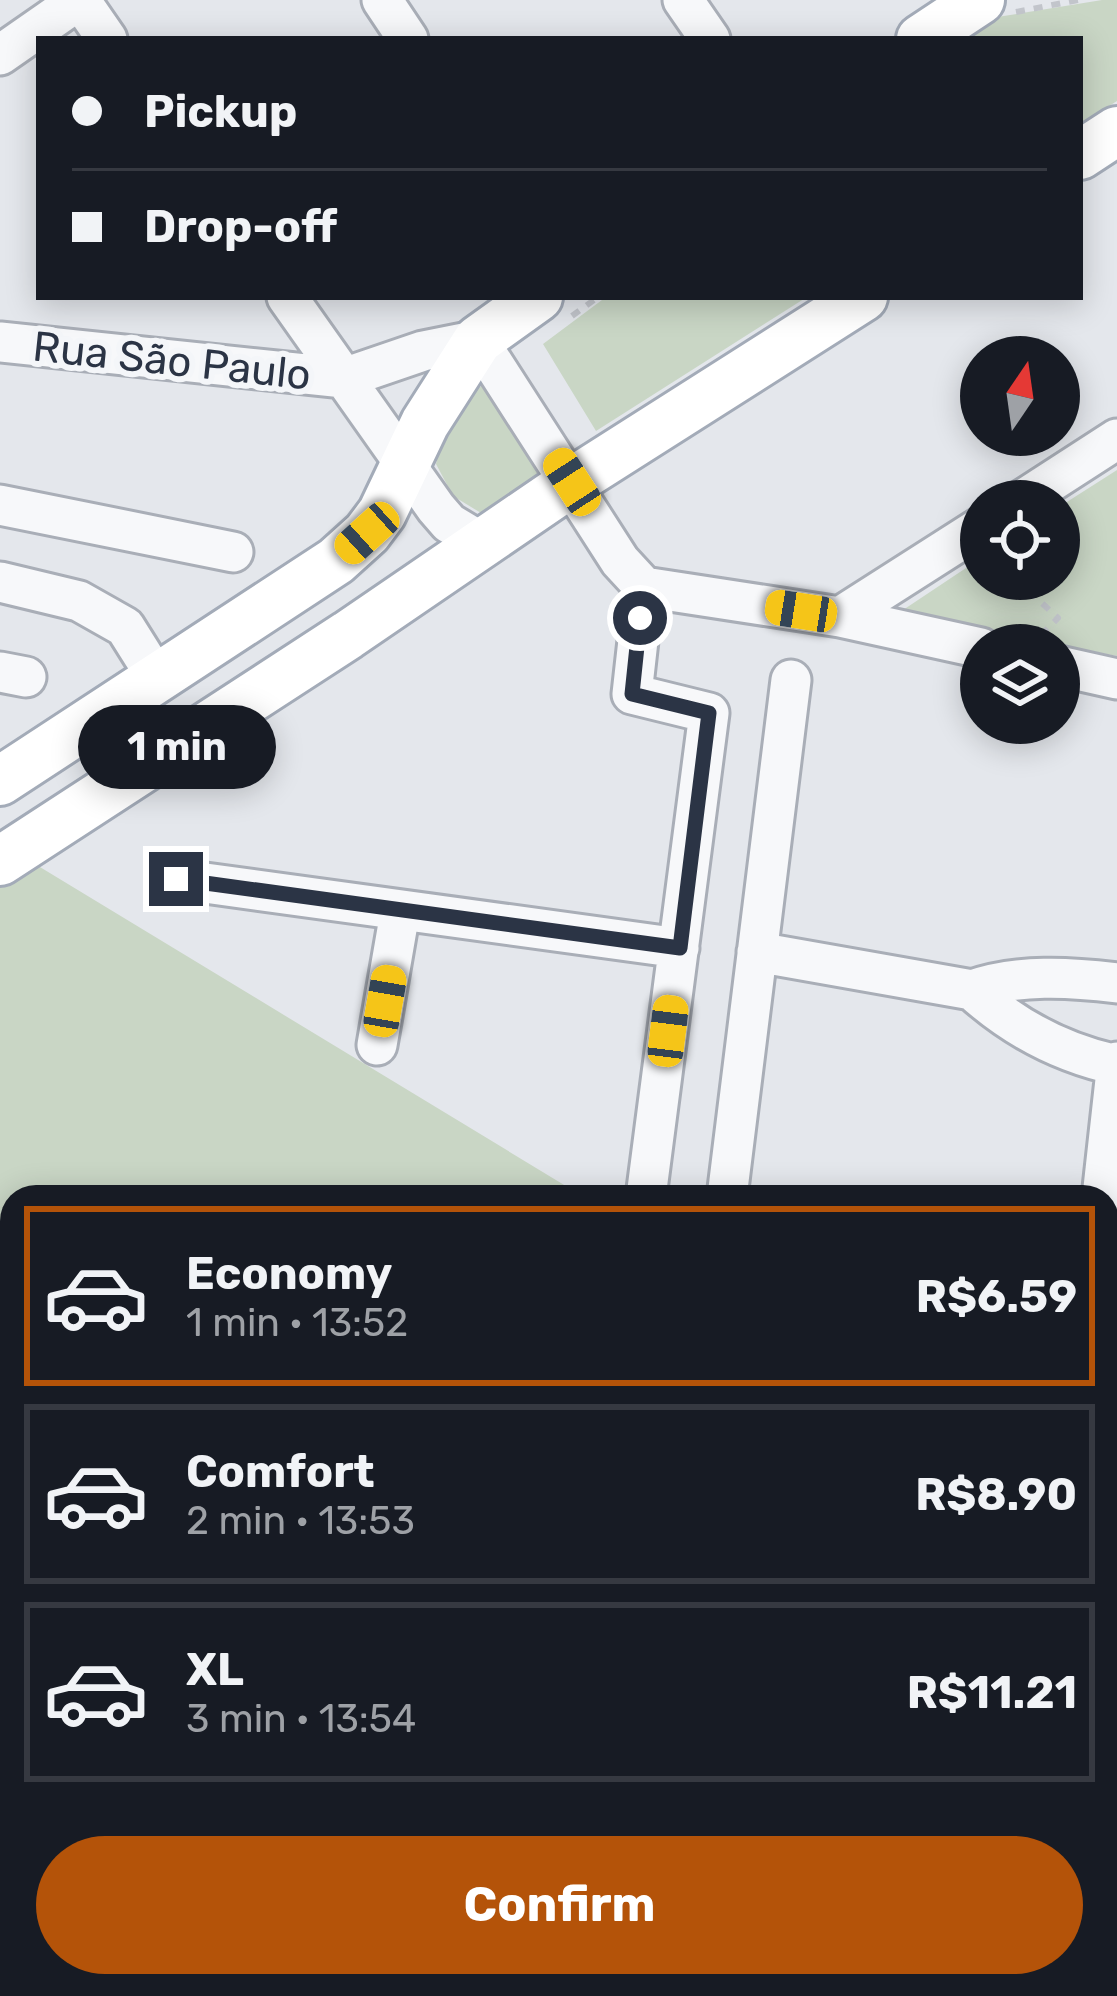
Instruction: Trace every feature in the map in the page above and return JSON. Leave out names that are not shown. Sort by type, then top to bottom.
[{"type":"main road","points":[[926,36],[980,0]]},
{"type":"main road","points":[[1083,153],[1117,131]]},
{"type":"main road","name":"Rua São Paulo","points":[[478,340],[534,300]]},
{"type":"main road","points":[[0,861],[572,482],[858,300]]},
{"type":"main road","points":[[0,781],[336,561],[367,533],[406,470],[425,423],[478,340]]},
{"type":"street","points":[[0,55],[79,0],[105,36]]},
{"type":"street","points":[[382,0],[406,36]]},
{"type":"street","points":[[683,0],[708,36]]},
{"type":"street","points":[[289,300],[344,378]]},
{"type":"street","points":[[478,340],[620,561],[644,586],[841,617],[960,644]]},
{"type":"street","name":"Rua São Paulo","points":[[0,341],[344,378],[423,350],[478,340]]},
{"type":"street","name":"Rua São Paulo","points":[[344,378],[406,470],[449,523],[484,544]]},
{"type":"street","points":[[1054,480],[1117,439]]},
{"type":"street","points":[[0,505],[233,552]]},
{"type":"street","points":[[841,617],[960,540]]},
{"type":"street","points":[[0,582],[79,601],[125,626],[157,678]]},
{"type":"street","points":[[644,586],[632,694],[709,713],[648,1185]]},
{"type":"street","points":[[1080,666],[1117,679]]},
{"type":"street","points":[[728,1185],[790,680]]},
{"type":"street","points":[[176,879],[680,948]]},
{"type":"street","points":[[377,1045],[400,912]]},
{"type":"street","points":[[757,952],[972,989],[1023,980],[1117,983]]},
{"type":"street","points":[[972,989],[1027,1032],[1116,1077],[1103,1185]]},
{"type":"path","points":[[1039,600],[1058,617],[1056,624]]},
{"type":"green space","points":[[1117,0],[1117,101],[1083,122],[1083,36],[960,36],[985,19]]},
{"type":"green space","points":[[602,300],[802,300],[596,431],[543,344]]},
{"type":"green space","points":[[490,381],[546,474],[481,513],[453,496],[436,464],[454,415]]},
{"type":"green space","points":[[1117,470],[1117,656],[1080,649],[1080,624],[960,626],[897,614],[960,572],[960,600],[1080,600],[1080,494]]},
{"type":"green space","points":[[30,861],[564,1185],[0,1185],[0,882]]},
{"type":"route","points":[[176,879],[680,948],[709,713],[632,694],[640,618]]}]
